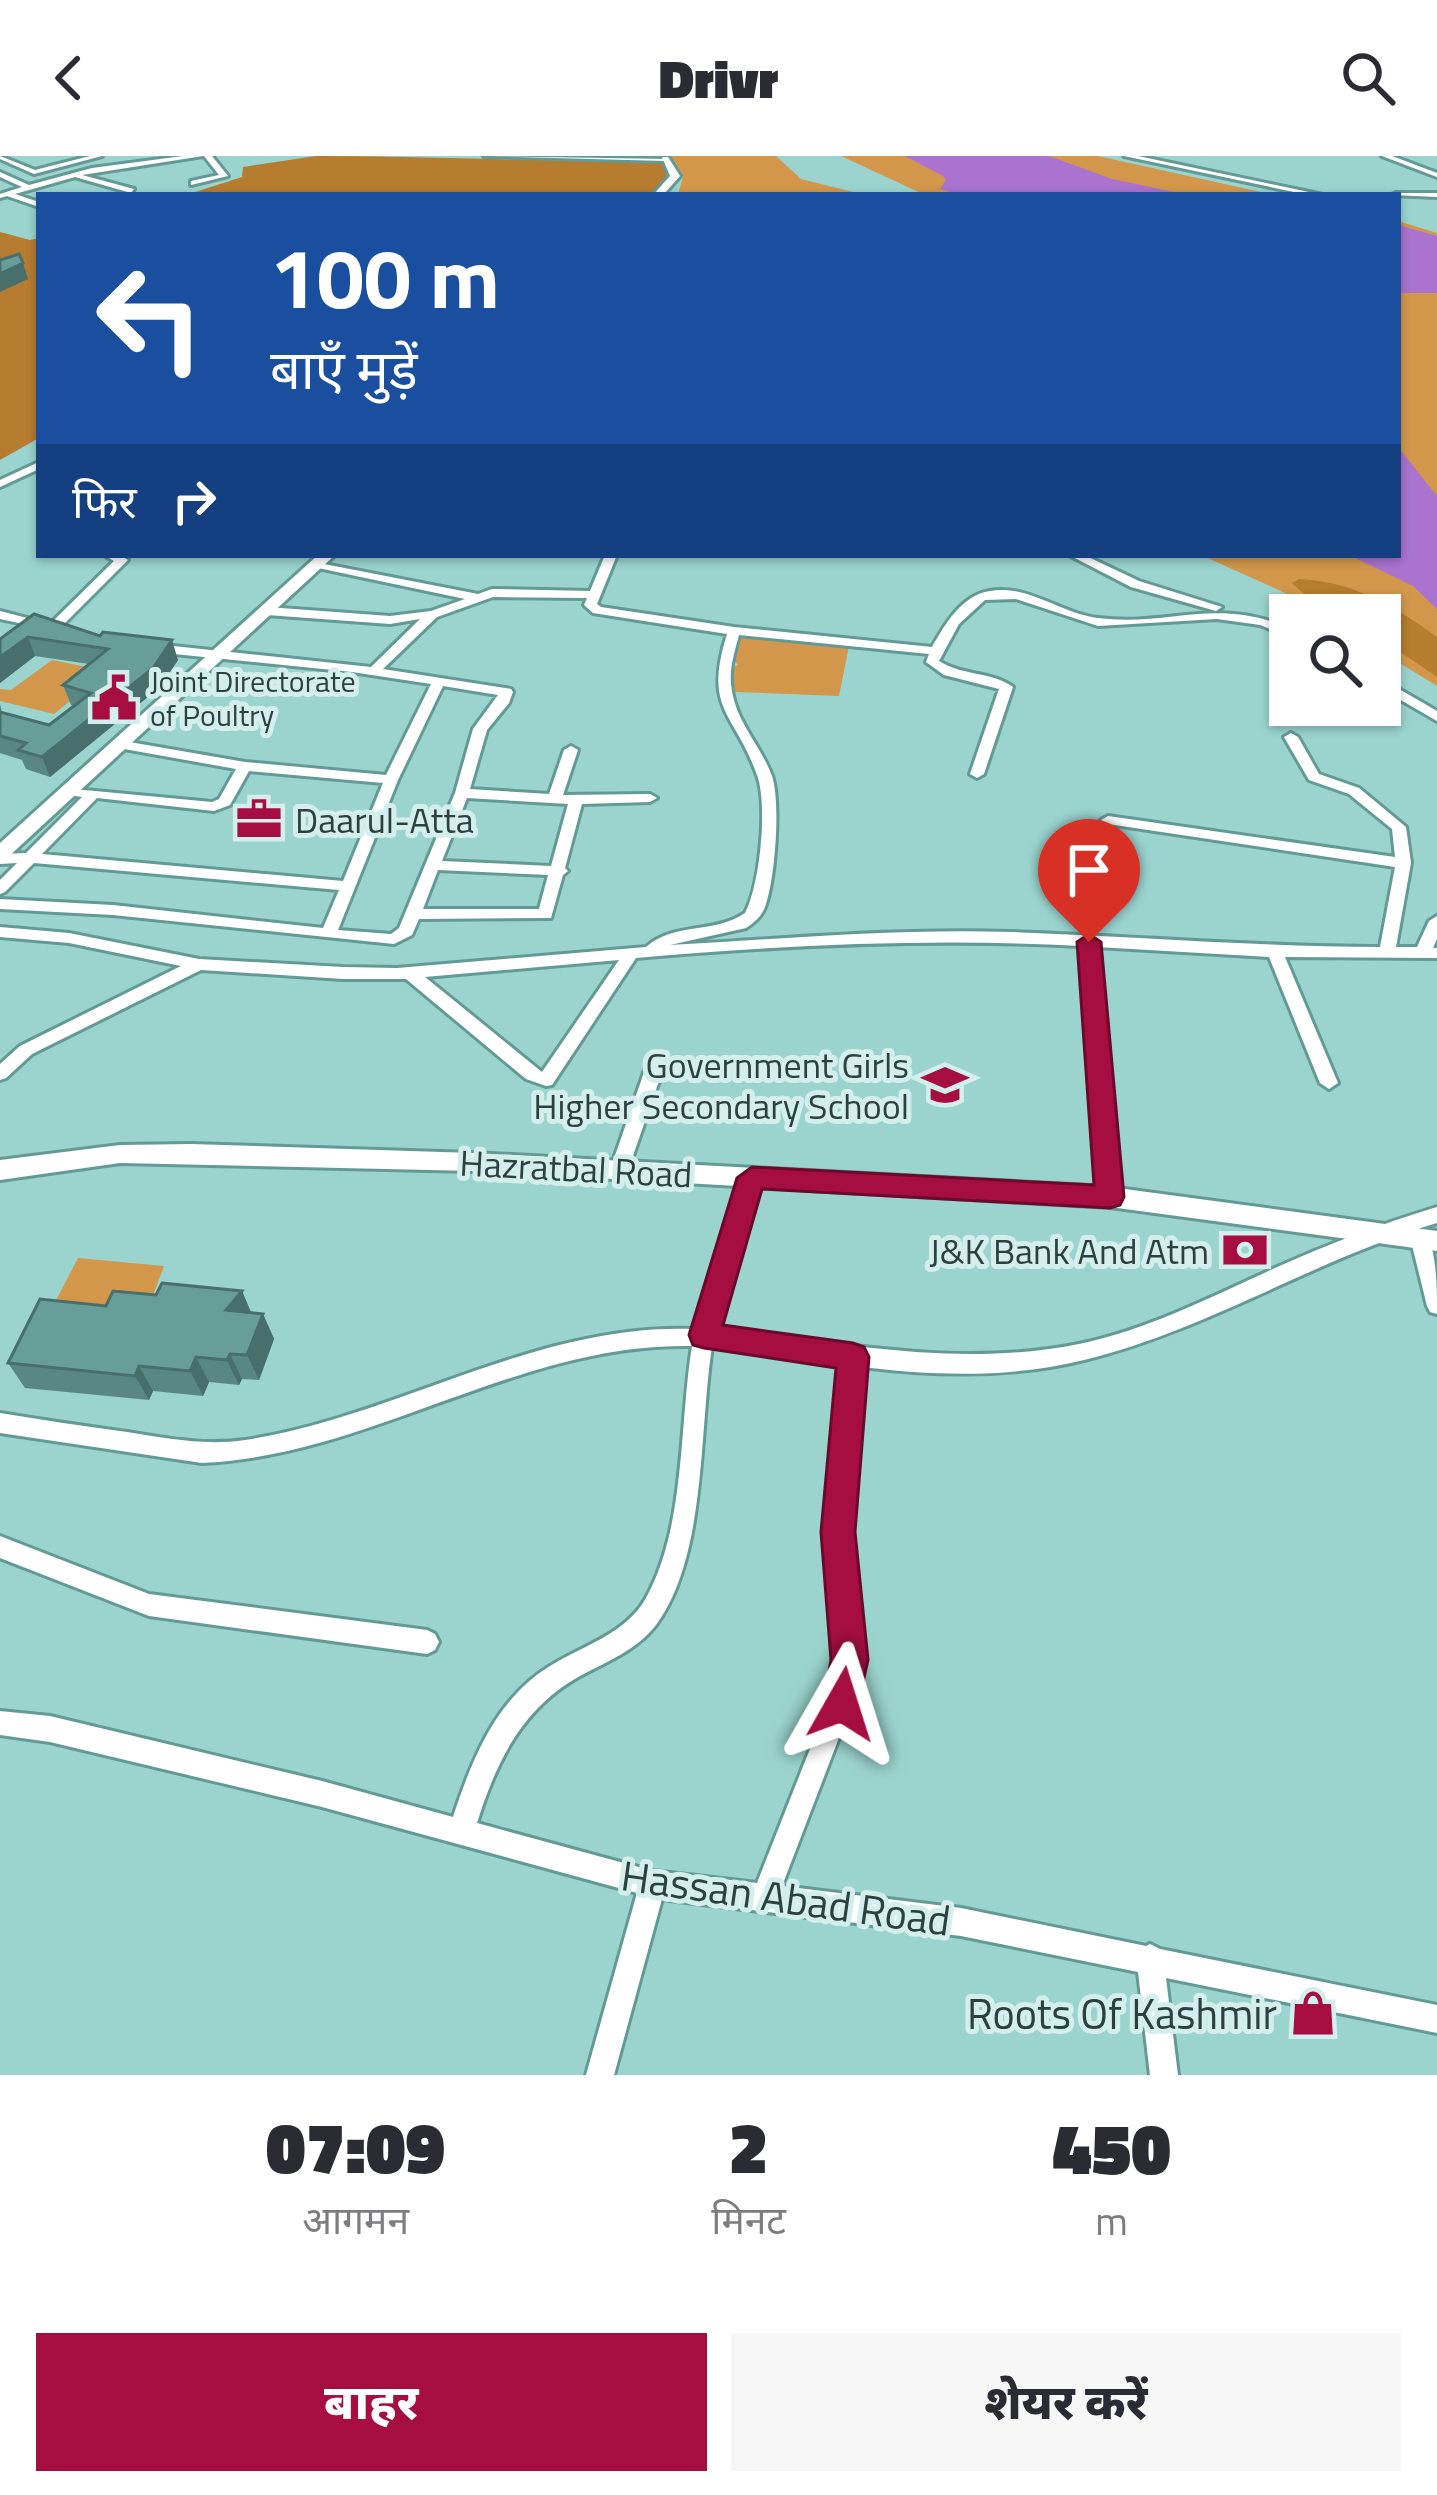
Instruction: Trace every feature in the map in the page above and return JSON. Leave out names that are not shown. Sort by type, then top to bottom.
[{"type":"main road","points":[[661,192],[675,176],[663,157]]},
{"type":"main road","points":[[0,857],[322,559]]},
{"type":"main road","name":"Hazratbal Road","points":[[0,1170],[120,1154],[191,1153],[619,1170],[1110,1197],[1429,1239]]},
{"type":"street","points":[[0,156],[32,172],[98,156]]},
{"type":"street","points":[[11,161],[34,156]]},
{"type":"street","points":[[65,156],[78,161]]},
{"type":"street","points":[[130,156],[144,162]]},
{"type":"street","points":[[4,195],[74,175],[204,156],[224,176],[194,183]]},
{"type":"street","points":[[488,156],[663,157]]},
{"type":"street","points":[[1128,156],[1303,192]]},
{"type":"street","points":[[1386,156],[1437,175]]},
{"type":"street","points":[[0,174],[29,188]]},
{"type":"street","points":[[74,175],[131,191]]},
{"type":"street","points":[[4,195],[36,204]]},
{"type":"street","points":[[1401,195],[1437,195]]},
{"type":"street","points":[[0,484],[36,466]]},
{"type":"street","points":[[53,628],[122,560],[117,558]]},
{"type":"street","points":[[610,558],[590,605],[597,610],[734,631],[936,651]]},
{"type":"street","points":[[1081,558],[1135,584],[1269,624]]},
{"type":"street","points":[[322,559],[475,597]]},
{"type":"street","points":[[267,610],[364,620],[433,614],[475,597],[504,593],[594,595]]},
{"type":"street","points":[[976,774],[1006,687],[939,670],[932,662],[969,606],[988,594],[1096,622],[1206,612],[1249,616]]},
{"type":"street","points":[[373,672],[433,614]]},
{"type":"street","points":[[0,615],[72,633]]},
{"type":"street","points":[[410,973],[545,1084],[640,953],[682,934],[734,926],[750,918],[757,908],[769,839],[769,797],[764,774],[738,728],[724,685],[734,631]]},
{"type":"street","points":[[0,904],[113,910],[394,939],[403,934],[413,914],[462,793],[480,729],[506,692],[218,653],[136,647]]},
{"type":"street","points":[[328,933],[391,780],[438,683]]},
{"type":"street","points":[[1401,695],[1437,717]]},
{"type":"street","points":[[1291,737],[1313,778],[1354,791],[1397,823],[1403,863],[1387,952]]},
{"type":"street","points":[[118,744],[245,766],[391,780]]},
{"type":"street","points":[[555,799],[571,750]]},
{"type":"street","points":[[68,791],[214,807],[225,802],[245,766]]},
{"type":"street","points":[[462,793],[576,800],[650,798]]},
{"type":"street","points":[[0,889],[93,794]]},
{"type":"street","points":[[413,914],[545,914],[576,800]]},
{"type":"street","points":[[1108,820],[1403,863]]},
{"type":"street","points":[[0,857],[348,886]]},
{"type":"street","points":[[433,865],[560,871]]},
{"type":"street","points":[[0,932],[69,938],[199,964],[410,973],[640,953],[908,938],[1276,952],[1430,952],[1437,921]]},
{"type":"street","points":[[1089,942],[1110,1197]]},
{"type":"street","points":[[1276,952],[1329,1083]]},
{"type":"street","points":[[0,1074],[26,1051],[199,964]]},
{"type":"street","points":[[619,1170],[656,1061]]},
{"type":"street","points":[[461,1832],[481,1770],[507,1721],[546,1683],[635,1630],[653,1610],[670,1566],[689,1481],[704,1335],[752,1178]]},
{"type":"street","points":[[0,1423],[202,1453],[235,1453],[606,1346],[704,1335],[853,1357],[997,1362],[1072,1355],[1188,1315],[1382,1230],[1437,1215]]},
{"type":"street","points":[[1429,1239],[1437,1306]]},
{"type":"street","points":[[765,1897],[848,1683],[838,1532],[853,1357]]},
{"type":"street","points":[[0,1546],[149,1605],[427,1642]]},
{"type":"street","name":"Hassan Abad Road","points":[[0,1723],[50,1729],[653,1884],[961,1922],[1437,2019]]},
{"type":"street","points":[[600,2075],[653,1884]]},
{"type":"street","points":[[1150,1958],[1164,2075]]},
{"type":"shaded area","points":[[316,156],[665,159],[669,177],[655,192],[195,192],[242,177],[243,167]]},
{"type":"shaded area","points":[[664,156],[776,156],[801,179],[853,192],[679,192],[683,176]]},
{"type":"shaded area","points":[[841,156],[1098,156],[1260,192],[919,192]]},
{"type":"shaded area","points":[[905,156],[1049,156],[1112,179],[1174,192],[950,192],[940,189],[946,180]]},
{"type":"shaded area","points":[[1401,222],[1437,233],[1437,686],[1401,664],[1401,594],[1286,594],[1208,558],[1401,558]]},
{"type":"shaded area","points":[[1401,226],[1437,236],[1437,293],[1401,293]]},
{"type":"shaded area","points":[[0,232],[36,239],[36,440],[0,460]]},
{"type":"shaded area","points":[[1401,451],[1437,496],[1437,609],[1413,586],[1355,558],[1401,558]]},
{"type":"shaded area","points":[[1319,581],[1364,594],[1305,594],[1292,583]]},
{"type":"shaded area","points":[[1401,613],[1437,637],[1437,677],[1401,652]]},
{"type":"shaded area","points":[[740,635],[849,646],[839,696],[735,692],[729,669],[738,665],[731,656]]},
{"type":"shaded area","points":[[52,660],[107,671],[54,714],[0,701],[0,689],[11,690]]},
{"type":"shaded area","points":[[78,1258],[164,1266],[146,1314],[51,1310]]},
{"type":"building","points":[[19,254],[23,263],[0,274],[0,260]]},
{"type":"building","points":[[34,614],[100,636],[103,632],[172,640],[153,668],[42,757],[18,750],[26,743],[0,736],[0,712],[49,725],[91,693],[63,685],[108,649],[28,637],[0,657],[0,639]]},
{"type":"building","points":[[162,1283],[242,1291],[226,1310],[263,1314],[247,1355],[230,1354],[227,1360],[196,1357],[190,1371],[139,1366],[135,1376],[8,1363],[40,1299],[106,1306],[113,1291],[156,1295]]},
{"type":"place","name":"Joint Directorate of Poultry","points":[[114,698]]},
{"type":"place","name":"Daarul-Atta","points":[[259,819]]},
{"type":"place","name":"Government Girls Higher Secondary School","points":[[945,1085]]},
{"type":"place","name":"J&K Bank And Atm","points":[[1245,1250]]},
{"type":"place","name":"Roots Of Kashmir","points":[[1313,2013]]},
{"type":"route","points":[[842,1704],[849,1660],[838,1532],[853,1357],[704,1335],[752,1178],[1110,1197],[1089,942]]}]
